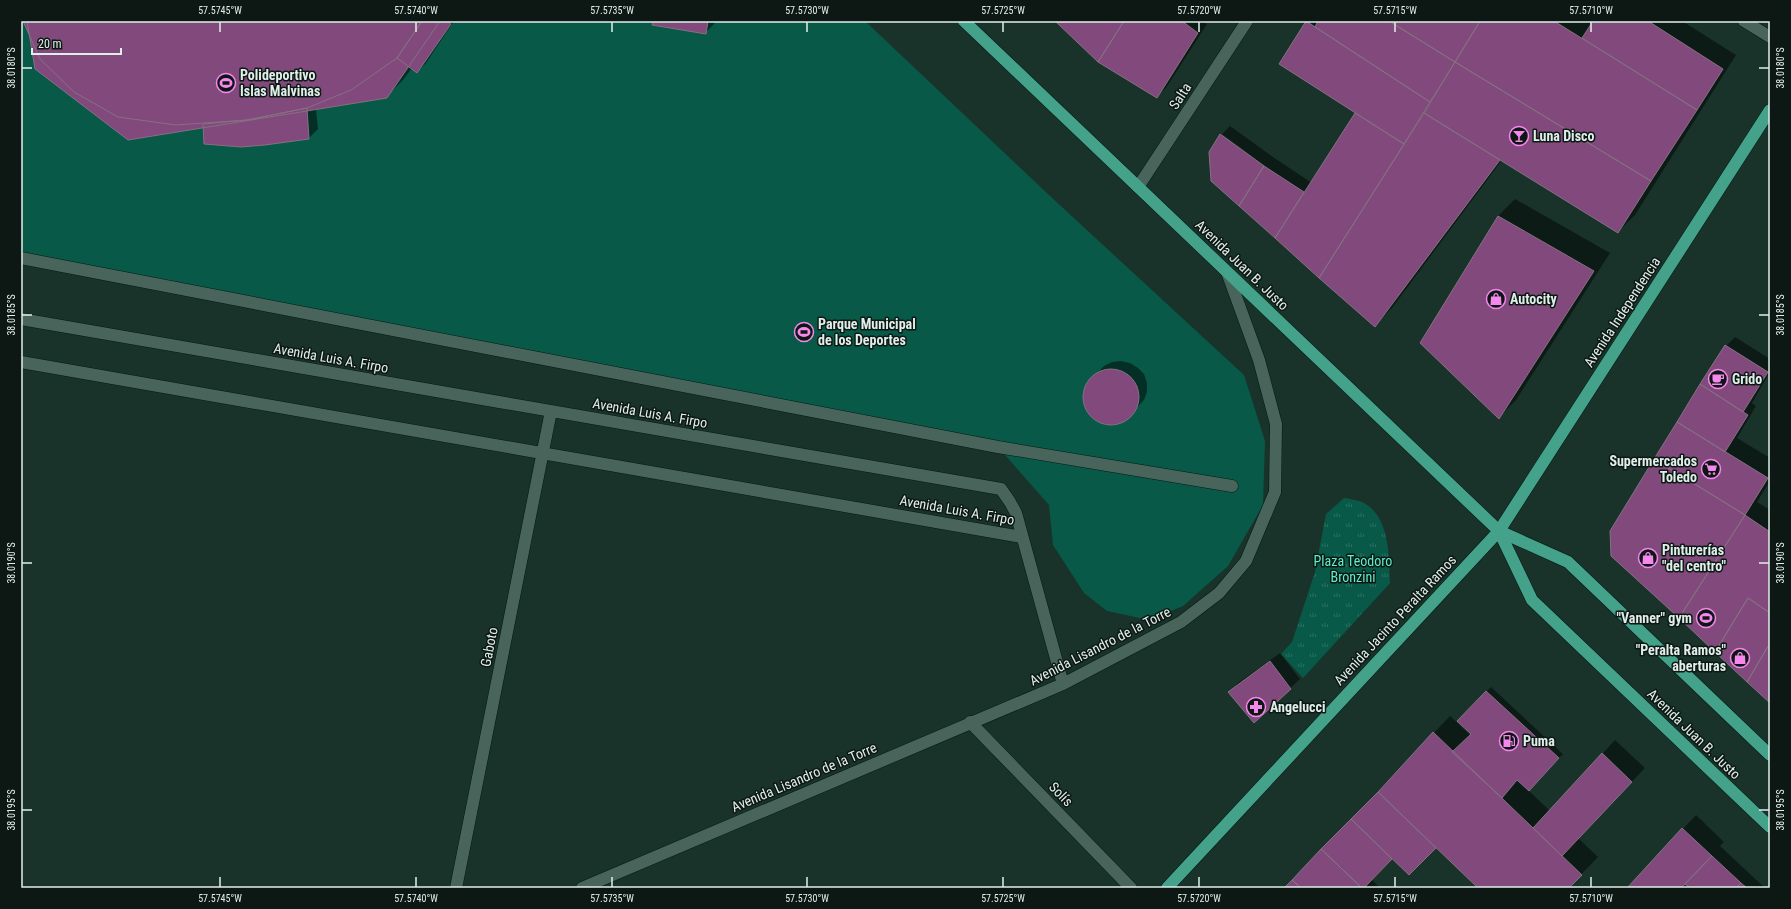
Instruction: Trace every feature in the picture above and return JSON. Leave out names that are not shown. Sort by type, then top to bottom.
[{"type":"main road","name":"Avenida Juan B. Justo","points":[[964,21],[1499,531],[1568,562],[1770,755]]},
{"type":"main road","name":"Avenida Independencia","points":[[1499,531],[1770,110]]},
{"type":"main road","name":"Avenida Juan B. Justo","points":[[1499,531],[1532,600],[1770,827]]},
{"type":"main road","name":"Avenida Jacinto Peralta Ramos","points":[[1167,888],[1499,531]]},
{"type":"street","name":"Salta","points":[[1138,187],[1247,21]]},
{"type":"street","points":[[1744,21],[1770,37]]},
{"type":"street","points":[[21,258],[998,447],[1232,486]]},
{"type":"street","name":"Avenida Lisandro de la Torre","points":[[582,888],[970,722],[1063,684],[1181,622],[1219,594],[1246,561],[1275,492],[1276,424],[1259,360],[1227,272]]},
{"type":"street","name":"Avenida Luis A. Firpo","points":[[21,319],[1000,490],[1010,502],[1016,513],[1022,536],[21,362]]},
{"type":"street","name":"Gaboto","points":[[456,888],[551,411]]},
{"type":"street","points":[[1022,536],[1063,684]]},
{"type":"street","name":"Solís","points":[[970,722],[1131,888]]},
{"type":"green space","name":"Parque Municipal de los Deportes","points":[[21,21],[865,21],[1050,196],[1244,375],[1265,441],[1263,505],[1228,566],[1183,606],[1149,620],[1107,611],[1084,593],[1053,545],[1049,505],[998,447],[21,258]]},
{"type":"green space","name":"Plaza Teodoro Bronzini","points":[[1344,498],[1362,502],[1371,508],[1378,516],[1383,526],[1388,549],[1390,583],[1303,678],[1281,654],[1292,642],[1315,572],[1326,514]]},
{"type":"building","name":"Polideportivo Islas Malvinas","points":[[23,21],[422,21],[397,58],[351,90],[307,108],[247,120],[176,125],[118,117],[74,92],[40,59]]},
{"type":"building","name":"Polideportivo Islas Malvinas","points":[[27,21],[440,21],[387,98],[128,140],[35,69]]},
{"type":"building","points":[[422,21],[447,21],[451,24],[417,73],[397,58]]},
{"type":"building","points":[[653,21],[708,21],[706,34],[652,25]]},
{"type":"building","points":[[1055,21],[1124,21],[1098,62]]},
{"type":"building","points":[[1124,21],[1182,21],[1198,33],[1157,98],[1098,62]]},
{"type":"building","points":[[1306,21],[1430,102],[1404,144],[1279,64]]},
{"type":"building","points":[[1318,21],[1389,21],[1455,62],[1430,102],[1315,27]]},
{"type":"building","points":[[1389,21],[1480,21],[1455,62]]},
{"type":"building","points":[[1480,21],[1554,21],[1697,110],[1651,181],[1455,62]]},
{"type":"building","points":[[1593,21],[1648,21],[1723,69],[1697,110],[1582,38]]},
{"type":"building","name":"Luna Disco","points":[[1455,62],[1651,181],[1618,233],[1424,113]]},
{"type":"building","points":[[307,108],[309,139],[241,147],[204,144],[203,124],[247,120]]},
{"type":"building","points":[[1355,113],[1404,144],[1319,278],[1275,238]]},
{"type":"building","points":[[1424,113],[1500,160],[1375,327],[1319,278]]},
{"type":"building","points":[[1220,134],[1264,166],[1239,206],[1211,181],[1209,152]]},
{"type":"building","points":[[1264,166],[1304,192],[1275,238],[1239,206]]},
{"type":"building","points":[[1498,216],[1594,271],[1499,419],[1420,343]]},
{"type":"building","points":[[1725,345],[1768,372],[1743,412],[1700,384]]},
{"type":"building","points":[[1111,369],[1126,374],[1134,382],[1139,397],[1134,412],[1126,420],[1111,425],[1096,420],[1088,412],[1083,397],[1088,382],[1096,374]]},
{"type":"building","points":[[1700,384],[1748,415],[1725,452],[1677,422]]},
{"type":"building","name":"Supermercados Toledo","points":[[1677,422],[1768,478],[1745,515],[1654,459]]},
{"type":"building","points":[[1654,459],[1745,515],[1679,618],[1611,556],[1610,531]]},
{"type":"building","points":[[1745,515],[1770,532],[1770,613],[1748,598],[1715,652],[1679,618]]},
{"type":"building","points":[[1748,598],[1770,613],[1770,643],[1747,682],[1715,652]]},
{"type":"building","points":[[1770,643],[1770,703],[1747,682]]},
{"type":"building","name":"Angelucci","points":[[1270,661],[1291,689],[1254,723],[1228,692]]},
{"type":"building","points":[[1486,691],[1559,758],[1529,791],[1517,780],[1502,798],[1452,752],[1471,734],[1457,721]]},
{"type":"building","points":[[1433,732],[1582,875],[1569,888],[1478,888],[1378,792]]},
{"type":"building","points":[[1602,753],[1632,782],[1562,856],[1533,828]]},
{"type":"building","points":[[1378,792],[1436,848],[1409,875],[1351,819]]},
{"type":"building","points":[[1351,819],[1392,859],[1364,888],[1362,888],[1321,849]]},
{"type":"building","points":[[1682,828],[1712,856],[1681,888],[1627,888]]},
{"type":"building","points":[[1321,849],[1362,888],[1301,888],[1292,880]]},
{"type":"building","points":[[1712,856],[1741,883],[1736,888],[1690,888],[1685,884]]},
{"type":"building","points":[[1292,880],[1301,888],[1284,888]]},
{"type":"building","points":[[1741,883],[1747,888],[1736,888]]},
{"type":"place","name":"Polideportivo Islas Malvinas","points":[[226,83]]},
{"type":"place","name":"Luna Disco","points":[[1519,136]]},
{"type":"place","name":"Autocity","points":[[1496,299]]},
{"type":"place","name":"Parque Municipal de los Deportes","points":[[804,332]]},
{"type":"place","name":"Grido","points":[[1718,379]]},
{"type":"place","name":"Supermercados Toledo","points":[[1711,469]]},
{"type":"place","name":"Pinturerías \"del centro\"","points":[[1648,558]]},
{"type":"place","name":"\"Vanner\" gym","points":[[1706,618]]},
{"type":"place","name":"\"Peralta Ramos\" aberturas","points":[[1740,658]]},
{"type":"place","name":"Angelucci","points":[[1256,707]]},
{"type":"place","name":"Puma","points":[[1509,741]]}]
